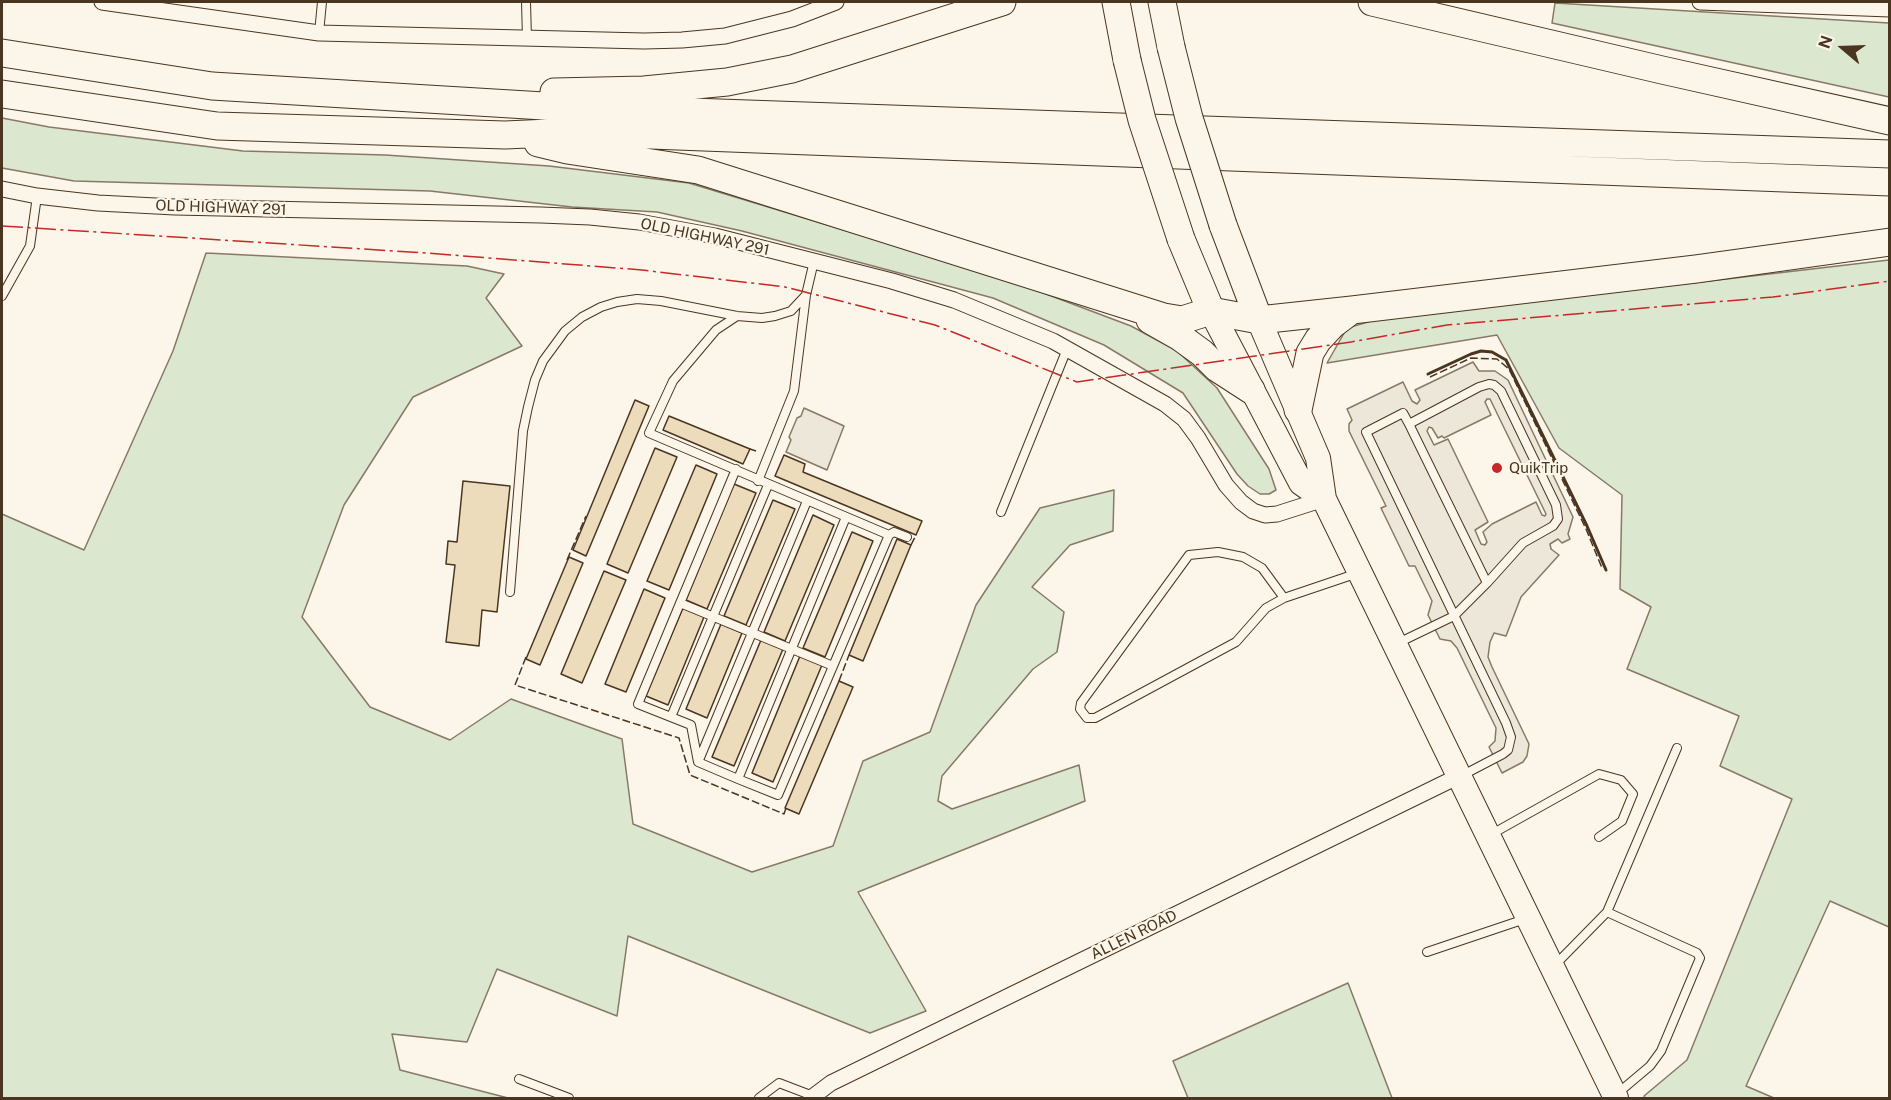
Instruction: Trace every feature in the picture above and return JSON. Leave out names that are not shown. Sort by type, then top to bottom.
[{"type":"highway","points":[[438,100],[587,90],[644,90],[727,82],[792,69],[1002,2]]},
{"type":"highway","points":[[1116,2],[1142,120],[1181,239],[1210,311]]},
{"type":"highway","points":[[1162,2],[1189,118],[1223,225],[1259,320]]},
{"type":"highway","points":[[1372,2],[1890,121]]},
{"type":"highway","points":[[2,53],[212,86],[438,100],[612,109],[1890,154]]},
{"type":"highway","points":[[2,94],[217,126],[505,135],[572,132],[1890,182]]},
{"type":"highway","points":[[505,135],[567,150],[698,170],[1164,317],[1182,320],[1210,311],[1259,320],[1352,310],[1696,269],[1890,242]]},
{"type":"highway","points":[[1115,301],[1180,336],[1217,368],[1251,390]]},
{"type":"highway","points":[[1298,410],[1310,353],[1318,339],[1352,310]]},
{"type":"main road","points":[[1210,311],[1301,483],[1324,499]]},
{"type":"main road","points":[[1259,320],[1318,458],[1324,499],[1615,1097]]},
{"type":"street","points":[[102,2],[320,33],[644,41],[725,36],[792,19],[836,2]]},
{"type":"street","points":[[1700,2],[1890,9]]},
{"type":"street","name":"OLD HIGHWAY 291","points":[[2,189],[37,196],[98,203],[175,207],[541,215],[673,227],[892,281],[954,300],[1007,321],[1067,349],[1165,404],[1184,419],[1226,485],[1240,502],[1253,510],[1265,515],[1276,514],[1324,499]]},
{"type":"street","name":"ALLEN ROAD","points":[[813,1097],[831,1083],[1460,776]]},
{"type":"lane","points":[[320,33],[322,2]]},
{"type":"lane","points":[[526,2],[527,39]]},
{"type":"lane","points":[[2,296],[30,246],[37,196]]},
{"type":"lane","points":[[758,481],[794,391],[806,295],[814,261]]},
{"type":"lane","points":[[510,592],[523,431],[535,380],[553,346],[565,331],[582,317],[617,302],[661,301],[736,316],[762,318],[791,310],[806,295]]},
{"type":"lane","points":[[736,316],[716,330],[673,381],[649,433],[889,535]]},
{"type":"lane","points":[[1001,512],[1067,349]]},
{"type":"lane","points":[[1394,645],[1454,616],[1523,543],[1553,526],[1558,519],[1556,505],[1498,387],[1483,385],[1409,424]]},
{"type":"lane","points":[[1460,776],[1503,754],[1508,750],[1511,737],[1366,432],[1403,413],[1487,583]]},
{"type":"lane","points":[[698,762],[691,725],[638,704],[736,469]]},
{"type":"lane","points":[[671,717],[768,485]]},
{"type":"lane","points":[[698,762],[807,501]]},
{"type":"lane","points":[[738,779],[846,517]]},
{"type":"lane","points":[[698,762],[778,795],[889,535],[894,532],[908,537]]},
{"type":"lane","points":[[1284,598],[1262,568],[1243,557],[1218,552],[1189,555],[1081,703],[1080,709],[1088,718],[1095,718],[1236,642],[1266,608],[1284,598],[1359,573]]},
{"type":"lane","points":[[680,603],[833,666]]},
{"type":"lane","points":[[1553,968],[1607,912],[1677,748]]},
{"type":"lane","points":[[1489,836],[1599,774],[1622,780],[1633,794],[1622,822],[1599,837]]},
{"type":"lane","points":[[1607,912],[1697,953],[1700,958],[1661,1051],[1650,1066],[1615,1097]]},
{"type":"lane","points":[[1427,952],[1529,918]]},
{"type":"lane","points":[[519,1079],[569,1098]]},
{"type":"lane","points":[[759,1098],[779,1083],[813,1097]]},
{"type":"green space","points":[[1555,3],[1889,23],[1889,97],[1552,23]]},
{"type":"green space","points":[[2,118],[49,127],[243,151],[385,155],[549,166],[689,183],[1009,280],[1131,326],[1177,351],[1217,388],[1269,469],[1276,490],[1269,494],[1260,494],[1248,486],[1237,474],[1183,393],[1104,345],[993,298],[742,231],[657,212],[572,207],[430,191],[74,181],[2,168]]},
{"type":"green space","points":[[206,253],[467,266],[504,274],[486,298],[522,346],[413,397],[344,505],[302,617],[370,707],[450,740],[511,699],[622,739],[633,824],[752,872],[833,846],[863,761],[930,732],[976,605],[1040,508],[1114,490],[1113,531],[1070,545],[1032,587],[1064,612],[1057,652],[1033,669],[942,776],[938,801],[952,809],[1079,765],[1085,801],[858,892],[926,1011],[870,1033],[628,936],[617,1016],[497,969],[467,1042],[392,1034],[400,1070],[508,1098],[2,1098],[2,514],[84,550],[173,351]]},
{"type":"green space","points":[[1889,260],[1889,927],[1830,901],[1746,1086],[1774,1098],[1645,1098],[1644,1096],[1687,1060],[1792,799],[1720,766],[1739,716],[1627,669],[1651,607],[1620,589],[1622,495],[1559,448],[1497,335],[1327,363],[1347,328],[1375,320]]},
{"type":"green space","points":[[1348,983],[1392,1098],[1188,1098],[1173,1061]]},
{"type":"shaded area","points":[[1473,362],[1479,371],[1495,371],[1508,380],[1573,517],[1568,534],[1570,539],[1562,543],[1558,539],[1550,544],[1551,549],[1559,555],[1521,597],[1506,636],[1494,633],[1490,642],[1488,657],[1529,744],[1527,756],[1523,762],[1502,773],[1489,747],[1495,741],[1496,728],[1457,648],[1451,641],[1440,639],[1428,615],[1432,601],[1415,566],[1409,566],[1381,508],[1386,506],[1349,431],[1349,424],[1352,420],[1347,409],[1403,382],[1412,401],[1417,404],[1420,400],[1415,390]],"holes":[[[1490,399],[1546,514],[1542,515],[1536,502],[1492,524],[1483,532],[1487,542],[1485,545],[1481,544],[1475,530],[1488,522],[1448,439],[1434,445],[1427,431],[1429,427],[1432,428],[1438,438],[1442,436],[1444,438],[1491,415],[1485,402]]]},
{"type":"shaded area","points":[[804,408],[844,426],[827,470],[786,452],[791,440],[789,437]]},
{"type":"building","points":[[635,400],[649,406],[586,556],[573,550]]},
{"type":"building","points":[[669,416],[750,449],[743,464],[663,430]]},
{"type":"building","points":[[655,448],[677,457],[628,573],[607,564]]},
{"type":"building","points":[[784,455],[805,464],[803,472],[922,521],[916,535],[775,476]]},
{"type":"building","points":[[696,465],[717,474],[669,590],[647,581]]},
{"type":"building","points":[[463,481],[510,486],[497,612],[482,610],[479,646],[446,642],[455,565],[446,564],[448,541],[457,542]]},
{"type":"building","points":[[734,484],[756,493],[707,609],[686,600]]},
{"type":"building","points":[[773,500],[795,509],[746,625],[724,616]]},
{"type":"building","points":[[813,515],[834,525],[785,641],[764,632]]},
{"type":"building","points":[[852,532],[873,541],[825,657],[803,648]]},
{"type":"building","points":[[897,539],[911,545],[863,661],[849,655]]},
{"type":"building","points":[[569,557],[583,563],[540,665],[526,659]]},
{"type":"building","points":[[604,571],[626,580],[582,683],[561,674]]},
{"type":"building","points":[[644,589],[665,598],[626,692],[605,684]]},
{"type":"building","points":[[683,608],[704,617],[668,705],[646,696]]},
{"type":"building","points":[[721,624],[742,633],[707,718],[686,709]]},
{"type":"building","points":[[761,640],[783,649],[734,766],[712,757]]},
{"type":"building","points":[[800,656],[822,665],[773,782],[752,773]]},
{"type":"building","points":[[839,681],[853,687],[799,814],[785,808]]},
{"type":"fence","points":[[1430,377],[1471,358],[1497,359],[1509,369],[1586,529],[1602,568]]},
{"type":"fence","points":[[750,449],[756,451]]},
{"type":"fence","points":[[567,560],[586,516]]},
{"type":"fence","points":[[911,545],[916,535]]},
{"type":"fence","points":[[839,681],[849,655]]},
{"type":"fence","points":[[526,657],[515,685],[679,738],[690,775],[784,814],[786,808]]},
{"type":"wall","points":[[1428,374],[1481,351],[1492,352],[1506,360],[1606,570]]},
{"type":"power","points":[[2,226],[426,253],[642,270],[785,287],[935,325],[1077,382],[1351,342],[1447,325],[1773,297],[1890,281]]},
{"type":"place","name":"QuikTrip","points":[[1497,468]]}]
